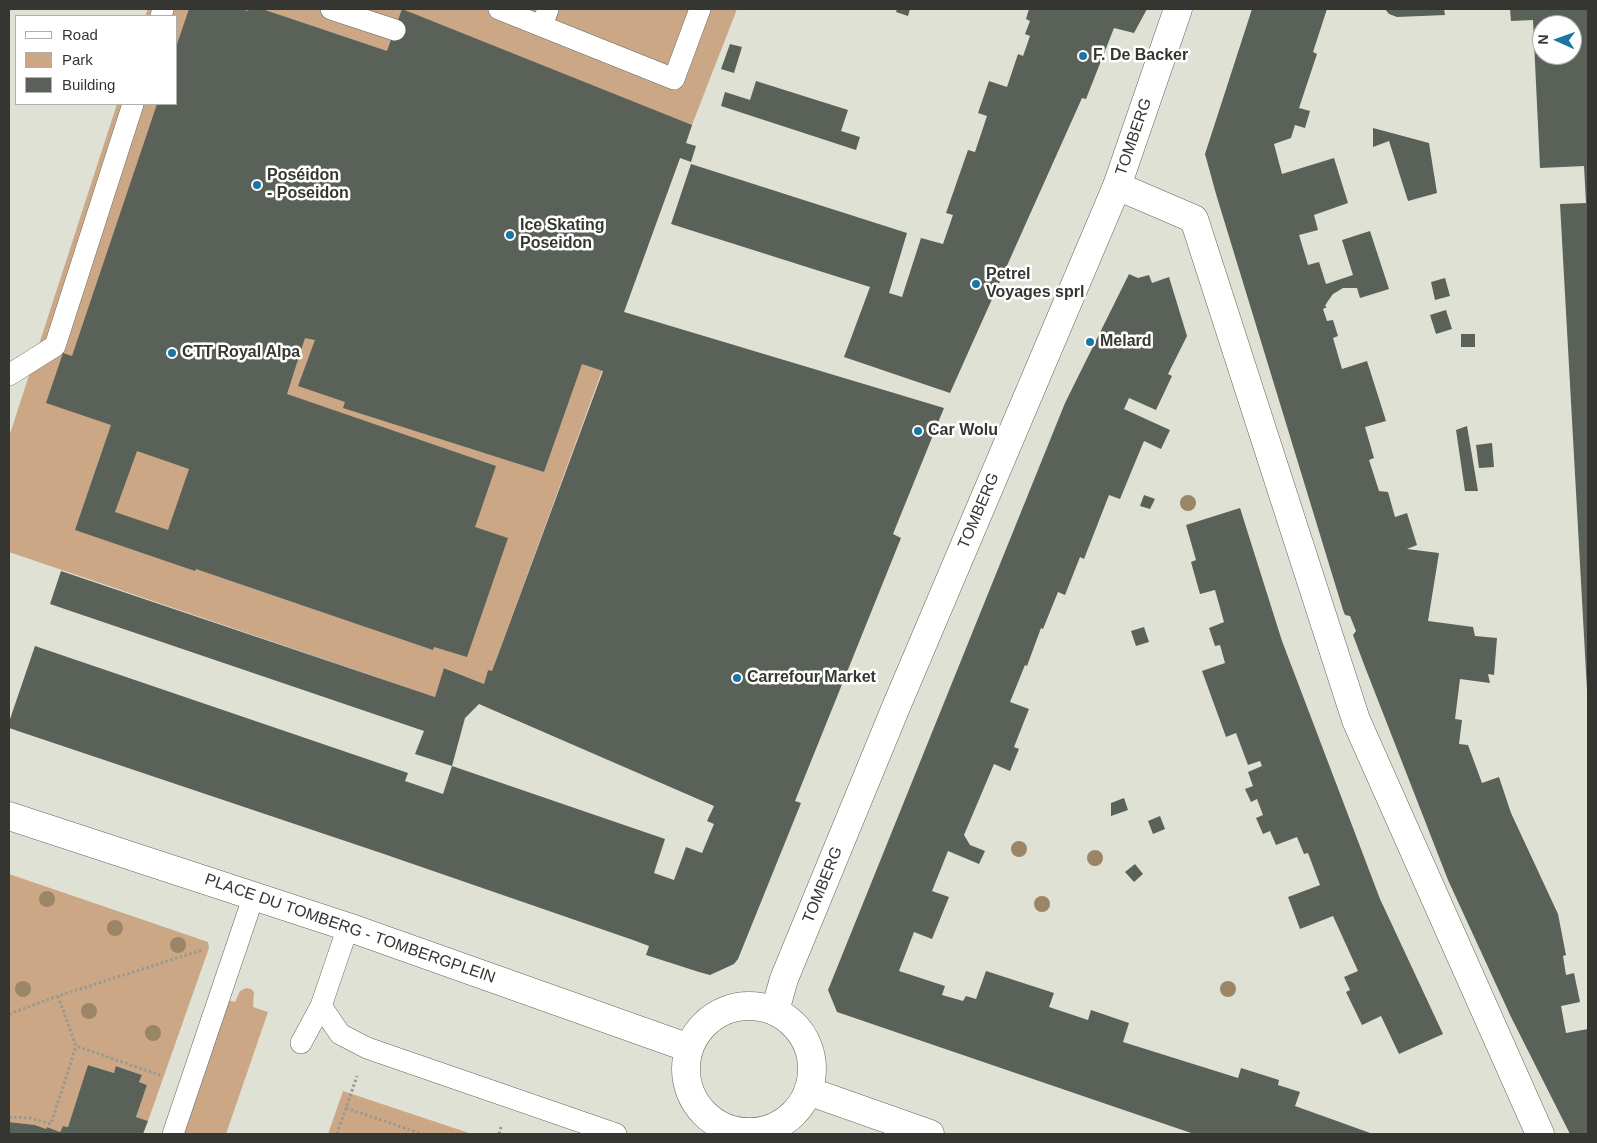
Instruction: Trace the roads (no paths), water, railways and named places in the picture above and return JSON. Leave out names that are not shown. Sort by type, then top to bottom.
[{"type":"street","name":"TOMBERG","points":[[775,1011],[784,979],[893,716],[1117,186],[1178,9]]},
{"type":"street","points":[[1117,186],[1194,219],[1356,720],[1540,1134]]},
{"type":"street","name":"PLACE DU TOMBERG - TOMBERGPLEIN","points":[[9,816],[348,927],[689,1048]]},
{"type":"street","points":[[758,1006],[775,1011],[791,1022],[803,1036],[810,1054],[812,1073],[808,1091],[801,1106],[790,1118],[776,1127],[760,1132],[743,1134],[715,1123],[699,1124],[687,1083],[686,1066],[689,1048],[697,1033],[709,1020],[724,1011],[740,1007],[758,1006]]},
{"type":"street","points":[[808,1091],[930,1134]]},
{"type":"lane","points":[[331,9],[395,30]]},
{"type":"lane","points":[[498,9],[545,18],[674,79],[700,9]]},
{"type":"lane","points":[[9,375],[55,346],[133,105]]},
{"type":"lane","points":[[173,1134],[254,895]]},
{"type":"lane","points":[[301,1043],[321,1006],[348,927]]},
{"type":"lane","points":[[321,1006],[340,1034],[367,1048],[616,1134]]},
{"type":"place","name":"F. De Backer","points":[[1083,56]]},
{"type":"place","name":"Poséidon - Poseidon","points":[[257,185]]},
{"type":"place","name":"Ice Skating Poseidon","points":[[510,235]]},
{"type":"place","name":"Petrel Voyages sprl","points":[[976,284]]},
{"type":"place","name":"Melard","points":[[1090,342]]},
{"type":"place","name":"CTT Royal Alpa","points":[[172,353]]},
{"type":"place","name":"Car Wolu","points":[[918,431]]},
{"type":"place","name":"Carrefour Market","points":[[737,678]]}]
